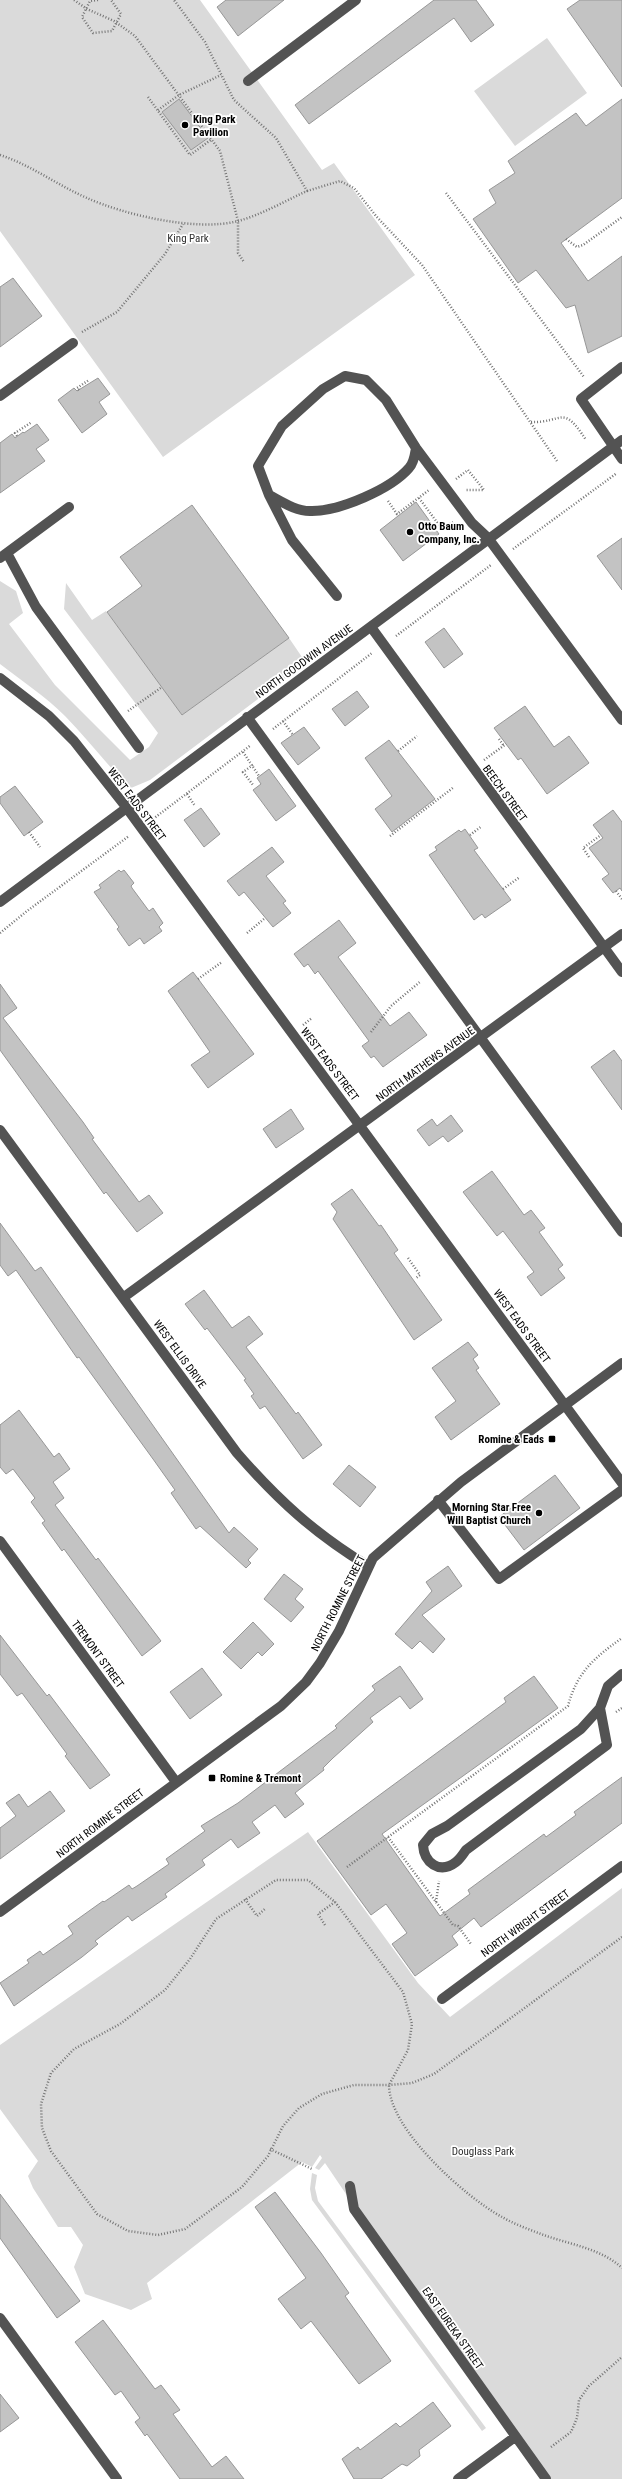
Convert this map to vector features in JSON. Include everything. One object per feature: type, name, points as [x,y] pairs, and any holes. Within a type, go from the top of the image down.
[{"type":"street","points":[[248,81],[356,0]]},
{"type":"street","points":[[0,396],[75,338]]},
{"type":"street","points":[[622,367],[581,399],[622,459]]},
{"type":"street","points":[[337,596],[292,540],[269,495],[258,466],[282,426],[323,389],[345,376],[366,380],[386,400],[416,448],[444,486],[464,513],[488,538],[622,720]]},
{"type":"street","name":"NORTH GOODWIN AVENUE","points":[[0,902],[247,717],[371,627],[488,538],[622,440]]},
{"type":"street","points":[[269,495],[292,508],[311,512],[332,508],[380,490],[395,482],[411,467],[416,448]]},
{"type":"street","points":[[69,507],[4,555],[36,607],[140,748]]},
{"type":"street","name":"BEECH STREET","points":[[371,627],[472,768],[622,972]]},
{"type":"street","name":"WEST EADS STREET","points":[[0,678],[49,716],[74,741],[126,807],[622,1483]]},
{"type":"street","points":[[247,717],[622,1232]]},
{"type":"street","name":"NORTH MATHEWS AVENUE","points":[[124,1297],[361,1126],[622,934]]},
{"type":"street","name":"WEST ELLIS DRIVE","points":[[0,1130],[237,1453],[267,1487],[300,1518],[334,1544],[368,1566]]},
{"type":"street","name":"NORTH ROMINE STREET","points":[[0,1912],[281,1706],[306,1682],[320,1664],[339,1631],[368,1566],[392,1540],[438,1500],[622,1363]]},
{"type":"street","points":[[438,1500],[499,1580],[622,1490]]},
{"type":"street","name":"TREMONT STREET","points":[[0,1541],[176,1782]]},
{"type":"street","points":[[600,1708],[607,1745],[466,1850],[456,1862],[441,1867],[434,1866],[424,1853],[423,1845],[427,1838],[582,1729],[600,1708],[608,1686],[622,1674]]},
{"type":"street","name":"NORTH WRIGHT STREET","points":[[442,2000],[622,1866]]},
{"type":"street","name":"EAST EUREKA STREET","points":[[350,2186],[354,2209],[546,2479]]},
{"type":"street","points":[[0,2318],[117,2479]]},
{"type":"street","points":[[458,2479],[515,2437]]},
{"type":"path","points":[[74,0],[86,8],[116,23],[135,36],[220,151],[238,221],[238,253],[244,262]]},
{"type":"path","points":[[98,0],[90,1],[82,17],[93,33],[112,31],[121,14],[111,0]]},
{"type":"path","points":[[174,0],[205,42],[234,100],[276,138],[307,191]]},
{"type":"path","points":[[158,110],[179,95],[221,75]]},
{"type":"path","points":[[148,97],[190,155],[212,139]]},
{"type":"path","points":[[0,155],[32,167],[86,197],[102,204],[183,224],[198,225],[238,221],[307,191],[340,181],[354,188],[376,216],[422,265],[558,461]]},
{"type":"path","points":[[446,193],[584,377]]},
{"type":"path","points":[[566,239],[577,247],[583,245],[622,217]]},
{"type":"path","points":[[75,338],[117,312],[165,254],[183,224]]},
{"type":"path","points":[[79,390],[78,388],[89,380]]},
{"type":"path","points":[[531,422],[562,417],[573,421],[586,440]]},
{"type":"path","points":[[17,436],[15,433],[32,422]]},
{"type":"path","points":[[380,490],[397,514],[419,498],[444,486],[468,470],[484,490],[444,486]]},
{"type":"path","points":[[419,498],[442,530],[464,513]]},
{"type":"path","points":[[272,729],[369,656]]},
{"type":"path","points":[[118,718],[162,688]]},
{"type":"path","points":[[284,720],[293,734]]},
{"type":"path","points":[[398,751],[417,736]]},
{"type":"path","points":[[472,768],[505,745],[499,739]]},
{"type":"path","points":[[151,820],[252,744]]},
{"type":"path","points":[[243,752],[259,776]]},
{"type":"path","points":[[253,765],[243,772],[253,785]]},
{"type":"path","points":[[390,836],[454,787]]},
{"type":"path","points":[[187,794],[195,806]]},
{"type":"path","points":[[470,835],[482,826]]},
{"type":"path","points":[[29,832],[40,847]]},
{"type":"path","points":[[589,857],[583,848],[601,835]]},
{"type":"path","points":[[0,933],[27,911],[129,836]]},
{"type":"path","points":[[503,889],[520,877]]},
{"type":"path","points":[[616,891],[622,899]]},
{"type":"path","points":[[247,933],[264,919]]},
{"type":"path","points":[[198,979],[233,954]]},
{"type":"path","points":[[371,1032],[391,1006],[432,971]]},
{"type":"path","points":[[408,1258],[420,1275],[416,1278]]},
{"type":"path","points":[[347,1867],[568,1706],[573,1686],[585,1670],[598,1656],[622,1638]]},
{"type":"path","points":[[388,1837],[452,1925],[458,1926],[471,1944]]},
{"type":"path","points":[[436,1902],[441,1867]]},
{"type":"path","points":[[622,1937],[434,2074],[412,2083],[389,2085],[354,2085],[322,2094],[299,2108],[282,2126],[268,2156],[242,2187],[186,2229],[158,2235],[128,2231],[98,2214],[51,2151],[42,2128],[41,2104],[51,2073],[74,2049],[120,2024],[165,1990],[190,1959],[216,1920],[245,1899],[276,1880],[308,1880],[335,1902],[403,1992],[412,2024],[408,2050],[389,2085],[392,2106],[411,2135],[437,2166],[467,2194],[502,2217],[541,2234],[581,2246],[622,2268]]},
{"type":"path","points":[[245,1899],[257,1916],[266,1908]]},
{"type":"path","points":[[325,1925],[318,1914],[335,1902]]},
{"type":"path","points":[[270,2149],[312,2169]]},
{"type":"path","points":[[551,2447],[572,2432],[579,2400],[589,2386],[622,2357]]},
{"type":"green space","name":"King Park","points":[[0,0],[200,0],[322,170],[334,163],[415,275],[163,457],[0,231]]},
{"type":"green space","points":[[547,38],[587,93],[515,146],[474,91]]},
{"type":"green space","points":[[0,581],[16,591],[23,613],[9,624],[55,685],[130,760],[149,747],[158,733],[64,609],[66,583],[92,620],[106,611],[182,715],[289,638],[306,663],[150,780],[131,788],[57,709],[0,664]]},
{"type":"green space","name":"Douglass Park","points":[[308,1832],[418,1983],[450,2017],[622,1888],[622,2479],[550,2479],[373,2234],[325,2163],[319,2170],[315,2168],[322,2158],[320,2155],[312,2167],[302,2162],[147,2283],[152,2299],[131,2310],[85,2294],[74,2267],[83,2245],[71,2227],[58,2227],[33,2188],[28,2176],[38,2161],[0,2109],[0,2045]]},
{"type":"green space","points":[[312,2173],[317,2175],[315,2188],[318,2201],[486,2428],[482,2431],[312,2200],[310,2189]]},
{"type":"building","points":[[226,0],[284,0],[238,36],[217,7]]},
{"type":"building","points":[[434,0],[476,0],[494,25],[471,42],[454,18],[309,124],[295,105]]},
{"type":"building","points":[[580,0],[622,0],[622,87],[567,9]]},
{"type":"building","name":"King Park Pavilion","points":[[179,99],[208,138],[191,150],[162,112]]},
{"type":"building","points":[[622,99],[622,198],[561,243],[588,281],[622,256],[622,336],[588,353],[575,305],[566,308],[536,270],[518,283],[473,219],[496,203],[489,190],[515,173],[508,161],[576,113],[586,126]]},
{"type":"building","points":[[13,278],[42,316],[0,347],[0,287]]},
{"type":"building","points":[[98,378],[110,394],[99,402],[107,414],[82,433],[58,400],[74,388],[77,391]]},
{"type":"building","points":[[37,424],[49,440],[36,449],[45,461],[0,493],[0,443],[12,434],[15,438]]},
{"type":"building","name":"Otto Baum Company, Inc.","points":[[416,502],[439,534],[403,561],[380,530]]},
{"type":"building","points":[[192,505],[289,638],[182,715],[107,612],[142,586],[120,557]]},
{"type":"building","points":[[622,538],[622,590],[597,556]]},
{"type":"building","points":[[444,628],[463,654],[444,668],[425,642]]},
{"type":"building","points":[[357,691],[369,707],[345,726],[332,709]]},
{"type":"building","points":[[525,706],[554,747],[569,736],[589,763],[547,794],[521,758],[518,760],[494,728]]},
{"type":"building","points":[[304,727],[320,748],[298,765],[281,743]]},
{"type":"building","points":[[389,740],[435,799],[392,832],[375,809],[392,796],[365,758]]},
{"type":"building","points":[[269,769],[296,806],[276,821],[253,790],[261,784],[257,778]]},
{"type":"building","points":[[15,786],[43,822],[24,836],[0,803],[0,797]]},
{"type":"building","points":[[201,808],[220,834],[204,847],[184,820]]},
{"type":"building","points":[[613,810],[622,822],[622,891],[620,888],[613,893],[602,879],[609,874],[589,848],[603,838],[593,825]]},
{"type":"building","points":[[465,829],[478,848],[474,850],[511,900],[485,918],[482,914],[474,920],[429,855],[437,850],[435,847],[459,830],[461,832]]},
{"type":"building","points":[[272,847],[284,862],[266,876],[286,901],[283,903],[291,913],[273,927],[244,892],[239,896],[227,881]]},
{"type":"building","points":[[119,870],[121,872],[124,870],[134,883],[131,886],[132,888],[149,911],[153,908],[163,923],[159,927],[162,931],[144,944],[140,938],[129,946],[117,929],[119,927],[94,892],[101,888],[99,885]]},
{"type":"building","points":[[339,920],[356,943],[338,957],[390,1026],[409,1012],[427,1035],[383,1067],[374,1056],[371,1058],[362,1046],[369,1041],[318,971],[315,974],[308,964],[304,967],[294,954]]},
{"type":"building","points":[[193,972],[254,1054],[208,1088],[191,1065],[210,1052],[168,991]]},
{"type":"building","points":[[0,984],[17,1008],[3,1018],[83,1122],[94,1138],[92,1139],[139,1202],[149,1195],[163,1213],[137,1232],[106,1192],[104,1194],[0,1050]]},
{"type":"building","points":[[614,1050],[622,1061],[622,1110],[591,1067]]},
{"type":"building","points":[[291,1109],[304,1129],[276,1148],[263,1129]]},
{"type":"building","points":[[451,1115],[463,1131],[448,1142],[443,1136],[429,1146],[417,1130],[432,1119],[437,1126]]},
{"type":"building","points":[[492,1171],[524,1215],[531,1210],[545,1228],[539,1232],[563,1265],[558,1269],[565,1278],[541,1296],[527,1277],[534,1272],[503,1231],[497,1236],[463,1192]]},
{"type":"building","points":[[352,1189],[379,1226],[381,1225],[398,1250],[394,1253],[442,1320],[414,1340],[333,1219],[337,1212],[331,1204]]},
{"type":"building","points":[[0,1223],[35,1271],[41,1267],[229,1533],[234,1527],[258,1549],[248,1560],[251,1563],[246,1568],[200,1526],[196,1529],[171,1493],[175,1490],[79,1357],[77,1358],[16,1270],[8,1276],[0,1265]]},
{"type":"building","points":[[204,1290],[232,1328],[249,1316],[263,1334],[246,1347],[296,1414],[298,1412],[322,1445],[303,1459],[265,1406],[260,1409],[251,1396],[254,1394],[244,1380],[246,1379],[207,1328],[205,1330],[185,1304]]},
{"type":"building","points":[[468,1342],[478,1355],[473,1359],[479,1368],[476,1370],[500,1404],[451,1440],[435,1417],[456,1401],[432,1368]]},
{"type":"building","points":[[19,1410],[54,1457],[59,1453],[70,1469],[53,1482],[64,1498],[55,1505],[96,1560],[98,1558],[161,1641],[142,1656],[64,1549],[62,1551],[42,1523],[45,1521],[31,1502],[35,1498],[13,1469],[6,1474],[0,1467],[0,1425]]},
{"type":"building","points":[[349,1465],[376,1487],[360,1507],[333,1484]]},
{"type":"building","name":"Morning Star Free Will Baptist Church","points":[[555,1475],[580,1508],[524,1550],[499,1517]]},
{"type":"building","points":[[448,1566],[462,1586],[422,1615],[445,1639],[433,1653],[420,1641],[412,1649],[395,1634],[432,1591],[426,1582]]},
{"type":"building","points":[[284,1574],[303,1589],[295,1599],[304,1607],[291,1622],[264,1599]]},
{"type":"building","points":[[253,1622],[274,1644],[262,1656],[258,1652],[241,1669],[223,1652]]},
{"type":"building","points":[[0,1635],[47,1696],[49,1694],[110,1775],[90,1789],[65,1756],[67,1754],[22,1693],[17,1696],[0,1674]]},
{"type":"building","points":[[400,1666],[423,1699],[410,1709],[400,1696],[370,1718],[373,1722],[333,1758],[323,1768],[324,1770],[295,1793],[304,1804],[285,1818],[275,1805],[252,1822],[260,1833],[238,1848],[231,1839],[202,1860],[205,1865],[165,1894],[167,1897],[132,1921],[128,1916],[95,1941],[98,1944],[82,1957],[14,2006],[0,1983],[29,1963],[27,1960],[40,1951],[43,1955],[73,1934],[68,1926],[103,1901],[104,1902],[129,1885],[132,1889],[169,1864],[166,1859],[205,1831],[201,1826],[238,1803],[337,1728],[335,1726],[375,1690],[372,1686]]},
{"type":"building","points":[[202,1668],[222,1695],[190,1719],[170,1692]]},
{"type":"building","points":[[534,1676],[558,1708],[382,1834],[440,1916],[470,1894],[468,1890],[544,1834],[546,1837],[576,1815],[574,1812],[622,1777],[622,1823],[481,1927],[474,1918],[452,1936],[458,1945],[415,1976],[392,1944],[407,1933],[386,1904],[371,1915],[317,1841],[506,1702],[504,1698]]},
{"type":"building","points":[[50,1791],[65,1811],[0,1859],[0,1828],[16,1816],[6,1803],[19,1794],[28,1807]]},
{"type":"building","points":[[275,2192],[349,2293],[345,2296],[391,2361],[359,2384],[311,2321],[301,2329],[278,2299],[306,2278],[255,2207]]},
{"type":"building","points":[[0,2194],[80,2301],[57,2318],[0,2238]]},
{"type":"building","points":[[103,2320],[155,2389],[161,2385],[180,2410],[173,2414],[212,2467],[226,2456],[244,2479],[180,2479],[147,2434],[145,2436],[135,2422],[140,2418],[121,2391],[115,2395],[75,2342]]},
{"type":"building","points":[[0,2394],[19,2418],[0,2432]]},
{"type":"building","points":[[433,2402],[451,2426],[419,2450],[420,2456],[407,2466],[402,2464],[381,2479],[354,2479],[342,2459],[358,2447],[360,2450],[396,2423],[400,2427]]},
{"type":"place","name":"King Park Pavilion","points":[[185,125]]},
{"type":"place","name":"Otto Baum Company, Inc.","points":[[410,532]]},
{"type":"place","name":"Romine & Eads","points":[[552,1439]]},
{"type":"place","name":"Morning Star Free Will Baptist Church","points":[[539,1513]]},
{"type":"place","name":"Romine & Tremont","points":[[212,1778]]}]
